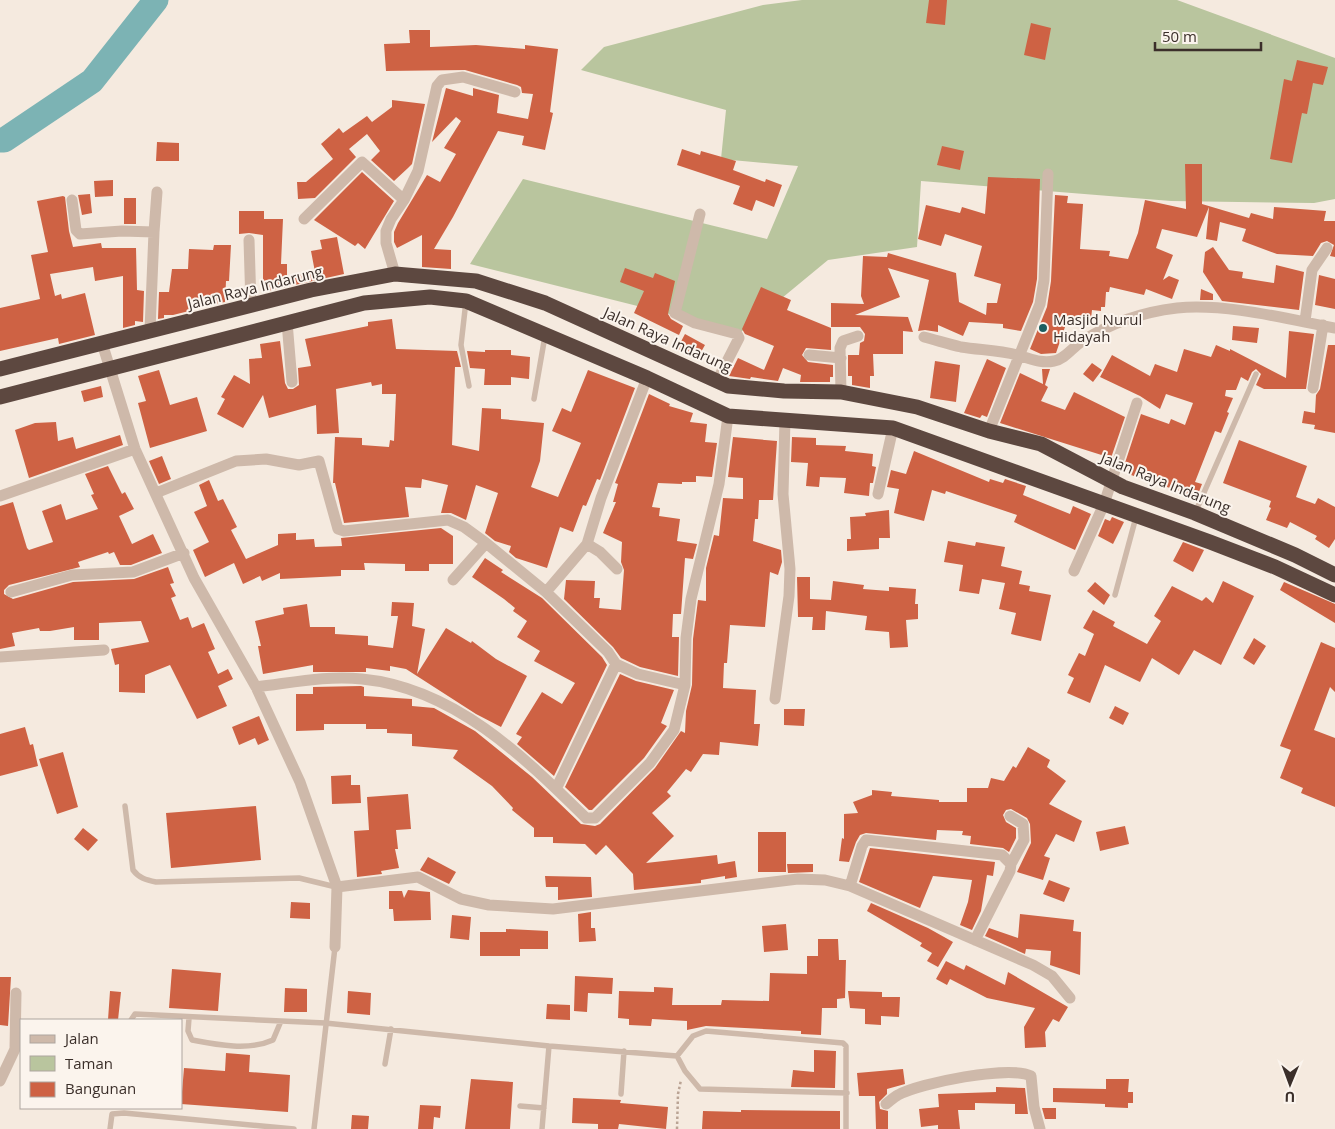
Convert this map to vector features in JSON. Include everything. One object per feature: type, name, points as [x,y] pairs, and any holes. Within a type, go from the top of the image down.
[{"type":"highway","name":"Jalan Raya Indarung","points":[[0,369],[311,290],[396,274],[476,281],[545,303],[728,386],[784,391],[841,392],[917,407],[989,431],[1041,444],[1110,481],[1195,513],[1295,555],[1335,575]]},
{"type":"highway","points":[[0,397],[364,303],[430,297],[466,301],[647,378],[728,416],[893,428],[1137,515],[1275,567],[1335,595]]},
{"type":"street","points":[[396,274],[386,243],[386,231],[418,171],[430,109],[437,86],[442,80],[463,77],[515,92]]},
{"type":"street","points":[[304,219],[362,162],[404,200]]},
{"type":"street","points":[[989,431],[1040,304],[1044,280],[1048,174]]},
{"type":"street","points":[[150,330],[157,192]]},
{"type":"street","points":[[72,200],[76,230],[80,234],[122,231],[154,232]]},
{"type":"street","points":[[700,214],[675,313],[695,323],[737,334],[739,338],[718,381]]},
{"type":"street","points":[[249,240],[251,305]]},
{"type":"street","points":[[1305,321],[1312,270],[1327,248]]},
{"type":"street","points":[[924,337],[961,347],[1019,355],[1043,362],[1055,361],[1065,356],[1080,343],[1106,328],[1131,317],[1179,308],[1232,310],[1305,321],[1335,328]]},
{"type":"street","points":[[287,322],[292,382]]},
{"type":"street","points":[[1313,388],[1323,325]]},
{"type":"street","points":[[841,392],[840,348],[843,341],[858,336]]},
{"type":"street","points":[[102,343],[135,449],[194,578],[256,687],[300,782],[337,887],[335,947]]},
{"type":"street","points":[[809,355],[841,358]]},
{"type":"street","points":[[546,592],[587,544],[601,498],[647,378]]},
{"type":"street","points":[[1074,572],[1104,504],[1137,403]]},
{"type":"street","points":[[256,687],[323,679],[361,678],[398,685],[424,694],[481,724],[504,742],[586,818],[595,818],[650,763],[674,730],[685,686],[686,638],[692,599],[720,484],[728,416]]},
{"type":"street","points":[[775,699],[789,596],[790,569],[782,494],[785,420]]},
{"type":"street","points":[[878,494],[893,428]]},
{"type":"street","points":[[0,496],[135,449]]},
{"type":"street","points":[[156,493],[236,461],[266,459],[299,465],[319,462],[338,529],[344,531],[448,520],[464,527],[546,592],[608,652],[616,664],[638,674],[685,686]]},
{"type":"street","points":[[453,580],[486,543]]},
{"type":"street","points":[[587,544],[600,552],[617,569]]},
{"type":"street","points":[[11,592],[72,575],[118,575],[133,572],[184,553]]},
{"type":"street","points":[[0,657],[104,650]]},
{"type":"street","points":[[556,789],[616,664]]},
{"type":"street","points":[[975,940],[1006,881],[1011,864],[1025,834],[1023,824],[1010,816]]},
{"type":"street","points":[[850,886],[862,846],[866,840],[1002,855],[1011,864]]},
{"type":"street","points":[[337,887],[418,877],[461,899],[488,906],[553,909],[798,879],[825,880],[850,886],[975,940],[1052,976],[1070,998]]},
{"type":"street","points":[[0,1081],[15,1049],[16,993]]},
{"type":"street","points":[[886,1104],[899,1094],[976,1074],[1023,1072],[1031,1076],[1034,1107],[1040,1129]]},
{"type":"lane","points":[[466,301],[461,345],[469,386]]},
{"type":"lane","points":[[534,399],[546,334]]},
{"type":"lane","points":[[1195,513],[1256,374]]},
{"type":"lane","points":[[1115,595],[1137,515]]},
{"type":"lane","points":[[125,806],[133,870],[145,880],[156,882],[300,878],[337,887]]},
{"type":"lane","points":[[314,1129],[335,947]]},
{"type":"lane","points":[[131,1019],[135,1014],[325,1023],[549,1046],[677,1056]]},
{"type":"lane","points":[[189,1018],[188,1031],[192,1040],[215,1044],[260,1046],[273,1040],[281,1022]]},
{"type":"lane","points":[[385,1064],[391,1029]]},
{"type":"lane","points":[[677,1056],[693,1036],[706,1030],[843,1043],[846,1046],[846,1129]]},
{"type":"lane","points":[[542,1129],[549,1046]]},
{"type":"lane","points":[[621,1094],[624,1051]]},
{"type":"lane","points":[[677,1056],[685,1071],[700,1089],[847,1094]]},
{"type":"lane","points":[[520,1106],[544,1108]]},
{"type":"lane","points":[[110,1129],[112,1114],[125,1111],[294,1129]]},
{"type":"path","points":[[677,1129],[678,1094],[685,1071]]},
{"type":"green space","points":[[802,0],[1177,0],[1335,58],[1335,199],[1314,203],[1171,201],[921,181],[917,247],[828,260],[741,332],[470,264],[523,179],[767,239],[798,166],[721,159],[726,110],[581,70],[604,47],[763,5]]},
{"type":"building","points":[[929,0],[947,0],[945,25],[926,23]]},
{"type":"building","points":[[1031,23],[1051,28],[1045,60],[1024,55]]},
{"type":"building","points":[[409,30],[430,30],[430,47],[476,45],[525,49],[525,45],[558,49],[550,112],[553,113],[545,150],[522,145],[524,136],[498,131],[434,249],[451,250],[451,269],[422,267],[422,235],[397,248],[394,242],[394,232],[398,223],[427,175],[440,182],[456,154],[444,148],[461,121],[456,117],[432,142],[446,88],[473,96],[473,88],[499,95],[497,113],[528,119],[533,94],[522,93],[521,87],[517,85],[465,70],[386,71],[384,44],[410,43]]},
{"type":"building","points":[[1297,60],[1328,67],[1323,85],[1313,83],[1307,114],[1302,113],[1292,163],[1270,159],[1284,79],[1292,81]]},
{"type":"building","points":[[392,100],[425,104],[412,164],[394,181],[371,160],[380,151],[367,134],[349,149],[356,157],[315,198],[298,199],[297,182],[306,182],[333,159],[321,144],[339,128],[343,133],[367,116],[372,122],[392,107]]},
{"type":"building","points":[[157,142],[179,143],[179,161],[156,161]]},
{"type":"building","points":[[942,146],[964,151],[960,170],[937,165]]},
{"type":"building","points":[[682,149],[700,155],[701,151],[736,161],[733,170],[765,182],[766,179],[782,185],[774,207],[756,200],[752,211],[733,204],[740,186],[677,165]]},
{"type":"building","points":[[1185,164],[1202,164],[1202,204],[1249,218],[1251,213],[1273,219],[1274,207],[1326,211],[1324,221],[1335,221],[1335,257],[1330,256],[1334,245],[1327,241],[1321,243],[1313,256],[1277,254],[1242,241],[1246,229],[1220,222],[1217,241],[1206,239],[1209,207],[1197,237],[1162,229],[1156,248],[1173,255],[1163,280],[1169,276],[1179,280],[1172,299],[1146,289],[1144,295],[1110,287],[1109,292],[1106,292],[1105,307],[1101,307],[1101,311],[1092,310],[1091,319],[1078,319],[1077,325],[1066,324],[1056,353],[1041,354],[1030,349],[1047,307],[1051,281],[1055,195],[1068,196],[1067,203],[1083,204],[1080,249],[1110,251],[1109,256],[1128,259],[1138,233],[1145,200],[1186,209]]},
{"type":"building","points":[[362,172],[394,201],[365,249],[358,243],[355,246],[314,220]]},
{"type":"building","points":[[988,177],[1040,179],[1037,279],[1033,302],[1021,331],[1003,328],[1003,324],[969,322],[963,336],[938,325],[938,332],[918,331],[929,280],[888,268],[900,297],[855,315],[908,317],[913,332],[903,331],[903,354],[873,354],[874,376],[870,376],[870,388],[852,385],[852,376],[848,376],[848,355],[859,355],[860,343],[864,341],[865,334],[860,327],[831,327],[831,303],[864,304],[861,296],[863,256],[887,257],[888,253],[956,273],[959,302],[986,315],[987,303],[997,303],[1001,284],[974,276],[982,246],[945,234],[941,246],[918,239],[926,205],[960,213],[962,207],[985,214]]},
{"type":"building","points":[[113,180],[113,196],[95,197],[94,181]]},
{"type":"building","points":[[90,194],[92,213],[82,215],[78,195]]},
{"type":"building","points":[[65,197],[73,247],[101,243],[102,248],[136,248],[137,290],[144,291],[143,322],[135,321],[135,325],[123,328],[123,276],[95,281],[93,267],[50,274],[55,296],[61,294],[62,299],[85,293],[95,335],[59,344],[58,338],[0,351],[0,308],[40,299],[31,255],[48,252],[37,201]]},
{"type":"building","points":[[124,198],[136,198],[136,224],[124,224]]},
{"type":"building","points":[[239,211],[264,211],[264,219],[283,219],[281,264],[287,264],[287,277],[315,272],[311,251],[322,249],[320,240],[337,237],[344,274],[263,292],[263,235],[239,234]]},
{"type":"building","points":[[214,245],[231,245],[229,281],[226,281],[225,302],[193,308],[193,310],[173,315],[164,315],[164,318],[158,319],[159,292],[169,292],[172,269],[188,269],[189,249],[213,250]]},
{"type":"building","points":[[1213,247],[1229,270],[1243,272],[1242,278],[1274,283],[1276,265],[1304,272],[1299,310],[1222,301],[1203,272],[1205,252]]},
{"type":"building","points":[[625,268],[653,278],[655,273],[675,281],[668,314],[671,319],[683,326],[679,335],[634,313],[644,291],[620,282]]},
{"type":"building","points":[[1319,275],[1335,279],[1335,309],[1315,305]]},
{"type":"building","points":[[761,287],[791,300],[787,310],[831,328],[831,350],[806,348],[802,355],[808,362],[833,365],[833,377],[830,377],[830,382],[800,382],[801,375],[783,368],[778,381],[729,376],[738,358],[764,370],[774,346],[745,334],[742,329]]},
{"type":"building","points":[[1201,289],[1213,294],[1213,300],[1200,300]]},
{"type":"building","points":[[392,319],[396,349],[457,351],[461,367],[455,367],[452,445],[479,451],[482,408],[501,409],[501,419],[544,423],[540,461],[531,487],[558,497],[581,443],[552,431],[562,408],[571,412],[588,370],[635,388],[600,480],[597,479],[586,506],[583,505],[573,532],[560,527],[547,568],[516,558],[509,552],[511,546],[495,541],[485,533],[498,493],[476,485],[466,520],[451,513],[441,513],[448,485],[422,479],[421,488],[405,487],[409,517],[344,523],[335,483],[333,483],[335,437],[362,438],[362,445],[389,447],[390,440],[394,441],[396,394],[382,394],[382,384],[372,386],[371,382],[336,389],[339,433],[317,434],[316,405],[269,418],[263,395],[243,428],[217,414],[225,399],[221,397],[234,375],[250,384],[249,359],[262,358],[260,344],[280,341],[285,383],[288,389],[293,389],[299,385],[298,368],[311,366],[305,339],[368,326],[368,322]]},
{"type":"building","points":[[1233,326],[1259,328],[1257,343],[1232,340]]},
{"type":"building","points":[[1289,331],[1314,334],[1306,389],[1264,389],[1256,385],[1261,374],[1256,369],[1252,372],[1248,381],[1241,377],[1236,390],[1226,390],[1225,396],[1233,398],[1227,412],[1229,413],[1221,433],[1215,431],[1195,482],[1202,484],[1197,497],[1128,474],[1129,470],[1123,469],[1141,414],[1169,424],[1171,419],[1185,425],[1193,403],[1166,394],[1160,409],[1140,396],[1100,377],[1112,355],[1150,376],[1155,364],[1177,372],[1184,349],[1211,357],[1216,345],[1230,351],[1230,349],[1286,378]]},
{"type":"building","points":[[685,334],[705,345],[697,359],[677,349]]},
{"type":"building","points":[[1328,345],[1335,345],[1335,433],[1314,429],[1315,425],[1302,423],[1304,411],[1315,413],[1316,395],[1320,389]]},
{"type":"building","points":[[485,350],[511,350],[511,355],[530,357],[529,379],[511,377],[511,385],[484,385],[485,369],[470,368],[467,351],[485,352]]},
{"type":"building","points":[[987,359],[1006,368],[987,417],[982,415],[980,418],[964,413]]},
{"type":"building","points":[[935,361],[960,365],[956,402],[930,398]]},
{"type":"building","points":[[1092,363],[1102,370],[1093,382],[1083,374]]},
{"type":"building","points":[[1042,369],[1050,369],[1045,385],[1048,387],[1041,401],[1065,410],[1074,392],[1125,417],[1111,458],[1000,423],[1020,373],[1043,384]]},
{"type":"building","points":[[159,370],[170,405],[197,397],[207,431],[150,448],[138,403],[146,401],[138,376]]},
{"type":"building","points":[[101,386],[103,397],[84,402],[81,391]]},
{"type":"building","points":[[649,394],[670,404],[669,406],[693,413],[690,422],[707,424],[705,442],[717,443],[712,477],[696,476],[696,482],[682,482],[682,484],[658,483],[652,507],[660,508],[659,516],[680,519],[677,541],[697,544],[693,559],[685,558],[681,614],[673,614],[672,637],[679,637],[678,676],[640,667],[621,658],[613,647],[564,599],[566,580],[595,581],[594,598],[600,598],[599,608],[621,610],[624,570],[621,562],[622,542],[603,533],[616,502],[613,502],[618,484],[615,483]]},
{"type":"building","points":[[56,422],[58,441],[73,437],[76,449],[120,435],[123,445],[29,478],[15,430],[35,423]]},
{"type":"building","points":[[733,437],[777,441],[773,500],[759,500],[758,519],[755,519],[753,541],[781,550],[782,562],[778,575],[770,572],[765,627],[730,625],[727,663],[724,663],[723,688],[756,690],[754,724],[760,724],[758,746],[720,742],[719,755],[703,754],[691,772],[686,769],[667,792],[671,796],[652,813],[674,836],[646,863],[717,855],[718,864],[735,861],[737,877],[725,879],[725,876],[701,880],[701,883],[634,890],[633,874],[606,845],[596,855],[585,844],[553,843],[553,837],[534,837],[534,828],[512,810],[513,808],[492,786],[453,758],[458,750],[412,746],[412,734],[387,733],[387,729],[366,729],[366,724],[324,724],[324,730],[296,731],[296,694],[313,694],[313,687],[361,686],[364,687],[364,696],[412,699],[412,706],[434,708],[475,731],[532,777],[581,824],[595,826],[600,824],[655,768],[681,731],[685,733],[686,711],[692,685],[693,639],[698,600],[706,601],[706,568],[714,535],[719,536],[723,498],[743,499],[743,478],[728,477]]},
{"type":"building","points":[[792,437],[816,438],[816,445],[846,446],[845,451],[873,454],[872,466],[876,467],[873,483],[870,483],[869,496],[844,493],[846,478],[820,477],[819,487],[806,486],[808,463],[791,462]]},
{"type":"building","points":[[1239,440],[1307,466],[1296,497],[1315,504],[1318,498],[1335,507],[1335,539],[1329,548],[1315,539],[1317,536],[1290,522],[1287,528],[1266,520],[1271,508],[1269,507],[1271,501],[1223,483]]},
{"type":"building","points":[[914,451],[989,482],[990,479],[1003,483],[1005,479],[1026,486],[1023,495],[1070,514],[1073,506],[1091,514],[1075,550],[1014,522],[1017,515],[946,491],[945,494],[932,490],[924,521],[894,513],[899,489],[887,487],[891,470],[906,474]]},
{"type":"building","points":[[162,456],[171,479],[159,484],[149,461]]},
{"type":"building","points":[[108,466],[122,494],[125,492],[134,509],[119,516],[132,544],[153,534],[162,553],[131,565],[120,565],[114,552],[109,554],[108,552],[78,562],[80,567],[9,585],[4,590],[4,594],[13,599],[73,582],[134,579],[168,567],[174,583],[170,584],[176,596],[171,598],[180,620],[188,617],[192,628],[204,623],[215,649],[208,652],[218,674],[228,669],[233,679],[218,686],[227,706],[197,719],[170,665],[145,675],[145,693],[119,692],[119,664],[115,665],[111,649],[149,642],[141,621],[99,623],[99,640],[74,640],[74,627],[50,631],[40,631],[39,628],[12,633],[15,646],[0,649],[0,506],[13,502],[29,550],[53,542],[42,511],[61,504],[66,520],[98,509],[91,495],[94,494],[85,474]]},
{"type":"building","points":[[209,480],[218,501],[223,499],[237,527],[231,530],[246,559],[278,545],[278,534],[296,533],[296,540],[314,539],[315,547],[342,546],[341,538],[441,528],[453,536],[453,564],[429,564],[429,571],[405,571],[405,564],[364,563],[365,570],[341,570],[341,576],[280,579],[280,573],[262,581],[260,576],[243,584],[234,563],[205,577],[193,550],[209,542],[194,512],[207,506],[199,485]]},
{"type":"building","points":[[889,510],[890,538],[879,538],[879,549],[847,551],[847,539],[851,539],[850,517],[866,516],[865,513]]},
{"type":"building","points":[[1112,517],[1124,522],[1113,544],[1098,536],[1105,519],[1110,521]]},
{"type":"building","points":[[948,541],[975,546],[976,542],[1005,547],[1001,566],[1022,571],[1019,584],[1030,586],[1029,591],[1051,595],[1041,641],[1011,634],[1016,613],[999,609],[1005,583],[982,579],[979,594],[959,591],[963,565],[944,562]]},
{"type":"building","points":[[1183,542],[1204,550],[1193,572],[1173,561]]},
{"type":"building","points":[[485,558],[503,570],[501,572],[542,598],[602,657],[607,665],[554,776],[517,744],[522,737],[516,734],[542,692],[562,704],[575,683],[534,661],[540,651],[517,637],[527,621],[513,611],[515,608],[504,599],[472,577]]},
{"type":"building","points":[[797,577],[810,577],[810,599],[831,600],[833,581],[864,585],[863,589],[889,591],[889,587],[916,589],[915,604],[918,604],[918,619],[906,620],[908,647],[890,648],[889,632],[865,630],[867,616],[826,611],[825,630],[812,630],[813,617],[798,617]]},
{"type":"building","points":[[1223,581],[1254,596],[1221,665],[1194,650],[1179,675],[1152,658],[1140,682],[1105,665],[1090,703],[1067,693],[1074,678],[1068,675],[1079,653],[1085,656],[1094,634],[1083,628],[1093,610],[1115,622],[1113,626],[1147,644],[1161,621],[1154,616],[1172,586],[1202,601],[1206,597],[1213,603]]},
{"type":"building","points":[[1095,582],[1110,595],[1104,605],[1087,591]]},
{"type":"building","points":[[1284,582],[1335,604],[1335,623],[1280,590]]},
{"type":"building","points":[[392,602],[414,603],[412,626],[425,629],[417,674],[446,628],[471,643],[472,641],[496,659],[527,676],[501,727],[476,714],[406,669],[390,666],[390,671],[366,668],[366,672],[313,672],[313,665],[263,674],[258,646],[261,646],[255,621],[284,614],[283,608],[307,604],[310,627],[335,627],[335,634],[368,636],[368,645],[393,648],[398,616],[391,616]]},
{"type":"building","points":[[1254,638],[1266,646],[1254,665],[1243,658]]},
{"type":"building","points":[[1321,642],[1335,648],[1335,692],[1330,687],[1314,730],[1335,738],[1335,807],[1301,793],[1303,788],[1280,778],[1291,750],[1280,746]]},
{"type":"building","points":[[620,674],[636,681],[674,690],[661,723],[667,726],[644,758],[592,810],[589,810],[565,787]]},
{"type":"building","points":[[1115,706],[1129,713],[1123,725],[1109,718]]},
{"type":"building","points":[[784,709],[805,709],[804,726],[784,725]]},
{"type":"building","points":[[259,716],[269,740],[258,745],[255,738],[239,745],[232,727]]},
{"type":"building","points":[[25,727],[30,745],[33,744],[38,766],[0,776],[0,734]]},
{"type":"building","points":[[1028,747],[1050,760],[1047,767],[1066,781],[1049,804],[1082,821],[1074,842],[1056,834],[1044,856],[1050,858],[1043,880],[1017,872],[1031,843],[1030,824],[1027,818],[1011,809],[1006,810],[1003,815],[1006,822],[1016,828],[1016,838],[1009,852],[1003,848],[970,844],[971,836],[962,835],[963,831],[937,830],[936,840],[866,833],[860,835],[849,862],[839,861],[842,838],[844,839],[844,814],[858,813],[853,802],[872,795],[872,790],[892,792],[891,796],[939,800],[939,802],[967,802],[967,788],[988,788],[991,778],[1004,781],[1013,766],[1016,768]]},
{"type":"building","points":[[63,752],[78,807],[57,814],[39,759]]},
{"type":"building","points":[[351,775],[351,785],[360,785],[361,803],[332,804],[331,776]]},
{"type":"building","points":[[408,794],[411,829],[396,830],[398,849],[395,849],[399,868],[381,871],[382,874],[357,877],[354,831],[369,830],[367,797]]},
{"type":"building","points":[[256,806],[261,860],[171,868],[166,813]]},
{"type":"building","points":[[1125,826],[1129,844],[1100,851],[1096,832]]},
{"type":"building","points":[[83,828],[98,840],[88,851],[74,839]]},
{"type":"building","points":[[758,832],[786,832],[786,872],[758,872]]},
{"type":"building","points":[[870,848],[995,862],[993,876],[987,875],[981,911],[972,930],[960,925],[968,902],[972,880],[933,876],[920,908],[859,882]]},
{"type":"building","points":[[428,857],[456,872],[449,884],[420,870]]},
{"type":"building","points":[[787,864],[813,864],[813,872],[788,873]]},
{"type":"building","points":[[545,876],[591,877],[592,897],[558,900],[558,887],[546,887]]},
{"type":"building","points":[[1049,880],[1070,888],[1064,902],[1043,894]]},
{"type":"building","points":[[408,890],[430,892],[431,920],[394,921],[393,909],[389,909],[389,891],[402,891],[404,898]]},
{"type":"building","points":[[291,902],[310,903],[310,919],[290,918]]},
{"type":"building","points":[[871,903],[928,928],[953,942],[938,967],[927,961],[932,953],[920,946],[922,943],[867,911]]},
{"type":"building","points":[[591,912],[591,928],[595,928],[596,941],[579,942],[578,914]]},
{"type":"building","points":[[1020,914],[1074,920],[1073,931],[1081,932],[1080,975],[1050,965],[1051,951],[1026,949],[1025,954],[985,936],[989,928],[1018,938]]},
{"type":"building","points":[[452,915],[471,917],[469,940],[450,938]]},
{"type":"building","points":[[786,924],[788,950],[764,952],[762,926]]},
{"type":"building","points":[[506,929],[548,931],[548,949],[520,949],[520,956],[480,956],[480,932],[506,932]]},
{"type":"building","points":[[818,939],[838,939],[839,960],[846,960],[845,998],[837,999],[837,1008],[822,1008],[821,1035],[801,1034],[801,1031],[706,1026],[687,1030],[687,1021],[652,1019],[651,1026],[629,1025],[629,1019],[618,1018],[619,991],[654,992],[654,987],[673,988],[672,1005],[721,1005],[722,1000],[769,1001],[770,973],[807,974],[807,956],[818,956]]},
{"type":"building","points":[[946,961],[964,970],[966,965],[1005,985],[1008,972],[1068,1007],[1059,1022],[1053,1019],[1045,1032],[1046,1047],[1025,1048],[1024,1027],[1035,1008],[987,998],[950,979],[947,985],[936,979]]},
{"type":"building","points":[[172,969],[221,973],[218,1011],[169,1008]]},
{"type":"building","points":[[575,976],[613,978],[612,994],[588,993],[587,1012],[574,1011]]},
{"type":"building","points":[[0,977],[11,977],[8,1026],[0,1025]]},
{"type":"building","points":[[285,988],[307,989],[307,1012],[284,1012]]},
{"type":"building","points":[[110,991],[121,992],[118,1019],[108,1019]]},
{"type":"building","points":[[348,991],[371,993],[370,1015],[347,1013]]},
{"type":"building","points":[[848,991],[882,992],[882,997],[900,997],[899,1017],[881,1016],[881,1025],[865,1024],[865,1009],[850,1008]]},
{"type":"building","points":[[547,1004],[570,1005],[570,1020],[546,1019]]},
{"type":"building","points":[[814,1050],[836,1051],[835,1088],[791,1087],[793,1070],[814,1072]]},
{"type":"building","points":[[226,1053],[250,1055],[249,1072],[290,1075],[288,1112],[182,1104],[184,1068],[225,1071]]},
{"type":"building","points":[[903,1069],[905,1084],[887,1089],[887,1094],[879,1102],[880,1109],[888,1111],[888,1129],[876,1129],[875,1096],[859,1096],[857,1073]]},
{"type":"building","points":[[471,1079],[513,1082],[510,1129],[465,1129]]},
{"type":"building","points":[[1106,1079],[1129,1079],[1128,1092],[1133,1092],[1133,1103],[1128,1103],[1128,1108],[1105,1107],[1105,1104],[1053,1102],[1053,1088],[1106,1089]]},
{"type":"building","points":[[996,1087],[1025,1088],[1028,1114],[1015,1114],[1015,1104],[975,1103],[975,1110],[958,1110],[960,1129],[938,1129],[938,1125],[921,1127],[919,1109],[939,1107],[938,1094],[996,1092]]},
{"type":"building","points":[[573,1098],[621,1100],[620,1103],[668,1107],[666,1129],[619,1124],[618,1129],[598,1129],[598,1124],[572,1123]]},
{"type":"building","points":[[420,1105],[441,1106],[440,1118],[434,1117],[433,1129],[418,1129]]},
{"type":"building","points":[[1042,1108],[1056,1108],[1056,1119],[1045,1119]]},
{"type":"building","points":[[741,1110],[840,1111],[840,1129],[702,1129],[703,1111],[741,1112]]},
{"type":"building","points":[[352,1115],[369,1116],[368,1129],[351,1129]]},
{"type":"waterway","points":[[0,140],[4,140],[92,81],[156,0]]},
{"type":"place","name":"Masjid Nurul Hidayah","points":[[1043,328]]}]
